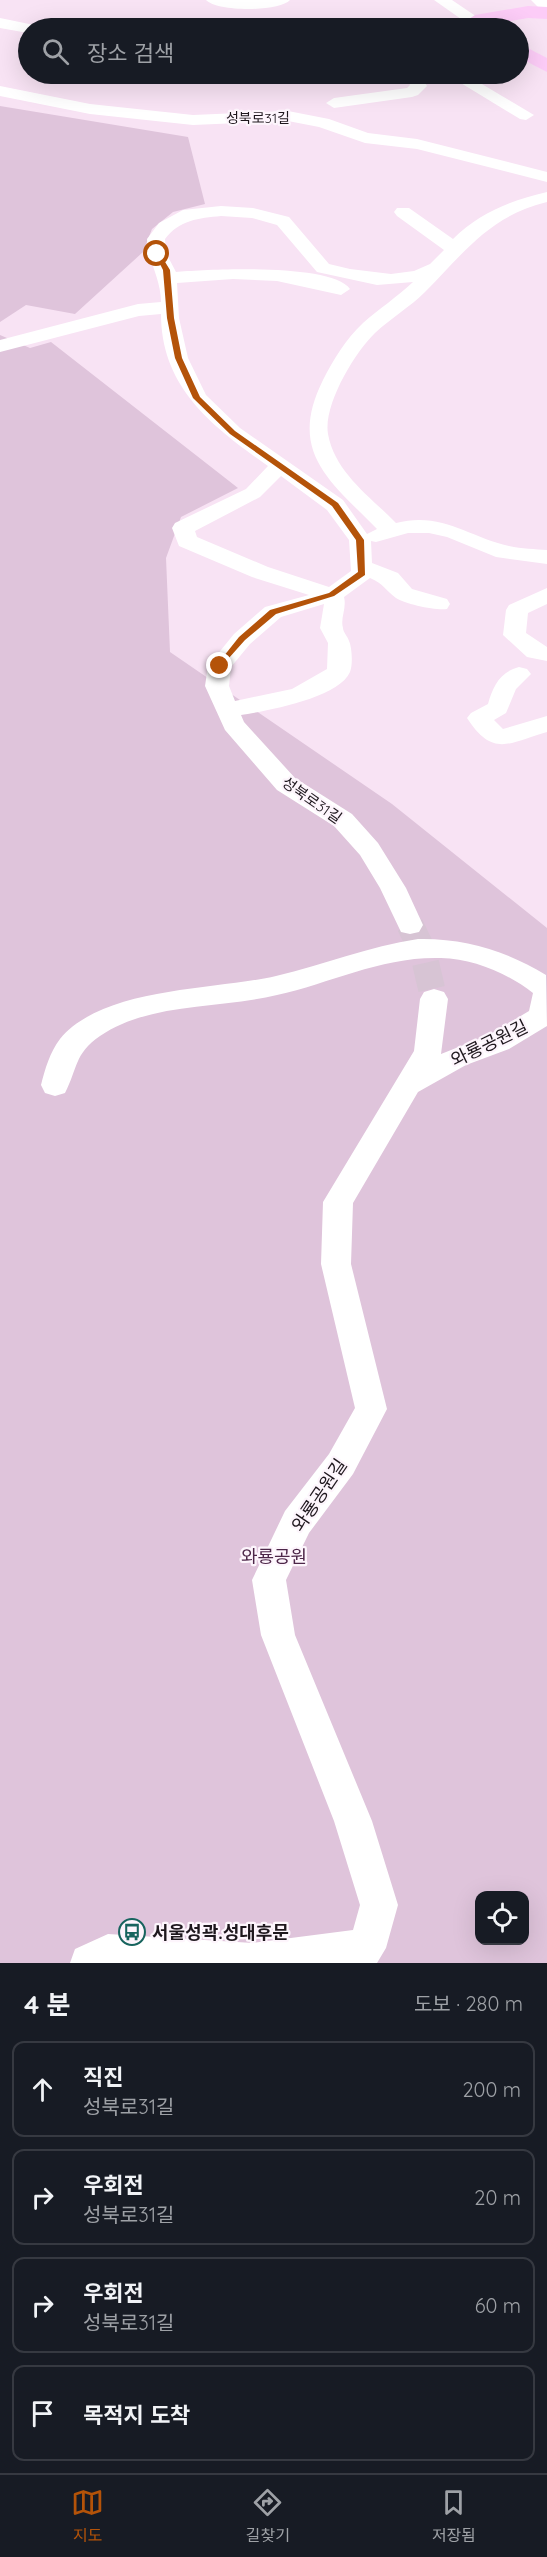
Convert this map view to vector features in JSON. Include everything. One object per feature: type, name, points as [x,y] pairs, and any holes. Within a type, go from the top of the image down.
[{"type":"main road","points":[[504,18],[520,13],[547,13]]},
{"type":"main road","points":[[529,55],[547,66]]},
{"type":"street","points":[[214,0],[255,2],[282,0]]},
{"type":"street","points":[[442,0],[470,18]]},
{"type":"street","points":[[539,0],[547,8]]},
{"type":"street","points":[[0,23],[18,26]]},
{"type":"street","points":[[334,103],[419,90],[418,84]]},
{"type":"street","points":[[472,84],[526,115]]},
{"type":"street","name":"성북로31길","points":[[0,91],[90,109],[193,120],[288,116],[323,123],[365,138],[417,144],[547,177]]},
{"type":"street","points":[[391,531],[336,474],[318,431],[325,399],[337,370],[351,348],[370,327],[424,284],[433,270],[454,249],[493,217],[528,201],[547,197]]},
{"type":"street","points":[[433,270],[395,279],[368,280],[323,268],[311,251],[283,221],[253,213],[221,211],[189,214],[165,227],[156,239],[157,254],[168,278],[178,358],[197,398],[232,432],[335,505],[360,540],[362,567],[390,578],[404,594],[440,604]]},
{"type":"street","points":[[403,212],[454,249]]},
{"type":"street","points":[[168,278],[243,273],[284,275],[314,279],[344,290],[409,294]]},
{"type":"street","points":[[0,346],[138,310],[170,307]]},
{"type":"street","points":[[226,710],[290,698],[324,685],[339,671],[339,644],[331,628],[335,605],[332,595],[260,572],[187,541],[183,528],[253,493],[279,467]]},
{"type":"street","points":[[360,540],[407,527],[440,529],[504,552],[547,557]]},
{"type":"street","name":"성북로31길","points":[[362,567],[362,573],[332,595],[273,612],[242,639],[220,666],[217,686],[233,725],[286,784],[343,820],[369,849],[393,888],[410,925]]},
{"type":"street","points":[[547,595],[517,610],[514,635],[535,652],[547,654]]},
{"type":"street","points":[[519,674],[505,686],[498,708],[479,718],[498,738],[547,724]]},
{"type":"street","name":"와룡공원길","points":[[55,1085],[63,1051],[93,1027],[126,1012],[277,985],[394,951],[440,948],[466,951],[530,975],[547,991],[542,1016],[499,1042],[456,1058],[407,1086],[338,1202],[336,1264],[371,1409],[341,1464],[297,1522],[269,1580],[278,1635],[353,1821],[379,1905],[367,1948],[253,1962],[108,1953],[89,1963]]},
{"type":"street","points":[[407,1086],[428,1052],[434,999]]},
{"type":"green space","points":[[0,106],[188,137],[205,204],[173,212],[152,229],[143,252],[75,314],[26,305],[0,322]]},
{"type":"green space","name":"와룡공원","points":[[0,335],[30,348],[51,342],[238,488],[181,517],[166,558],[170,652],[392,804],[547,928],[547,1963],[0,1963]]},
{"type":"tunnel","points":[[410,925],[423,952],[434,999]]},
{"type":"place","name":"서울성곽.성대후문","points":[[132,1932]]},
{"type":"route","points":[[157,254],[166,270],[170,293],[170,318],[178,358],[197,398],[232,432],[335,505],[360,540],[362,573],[332,595],[273,612],[242,639],[220,666]]}]
